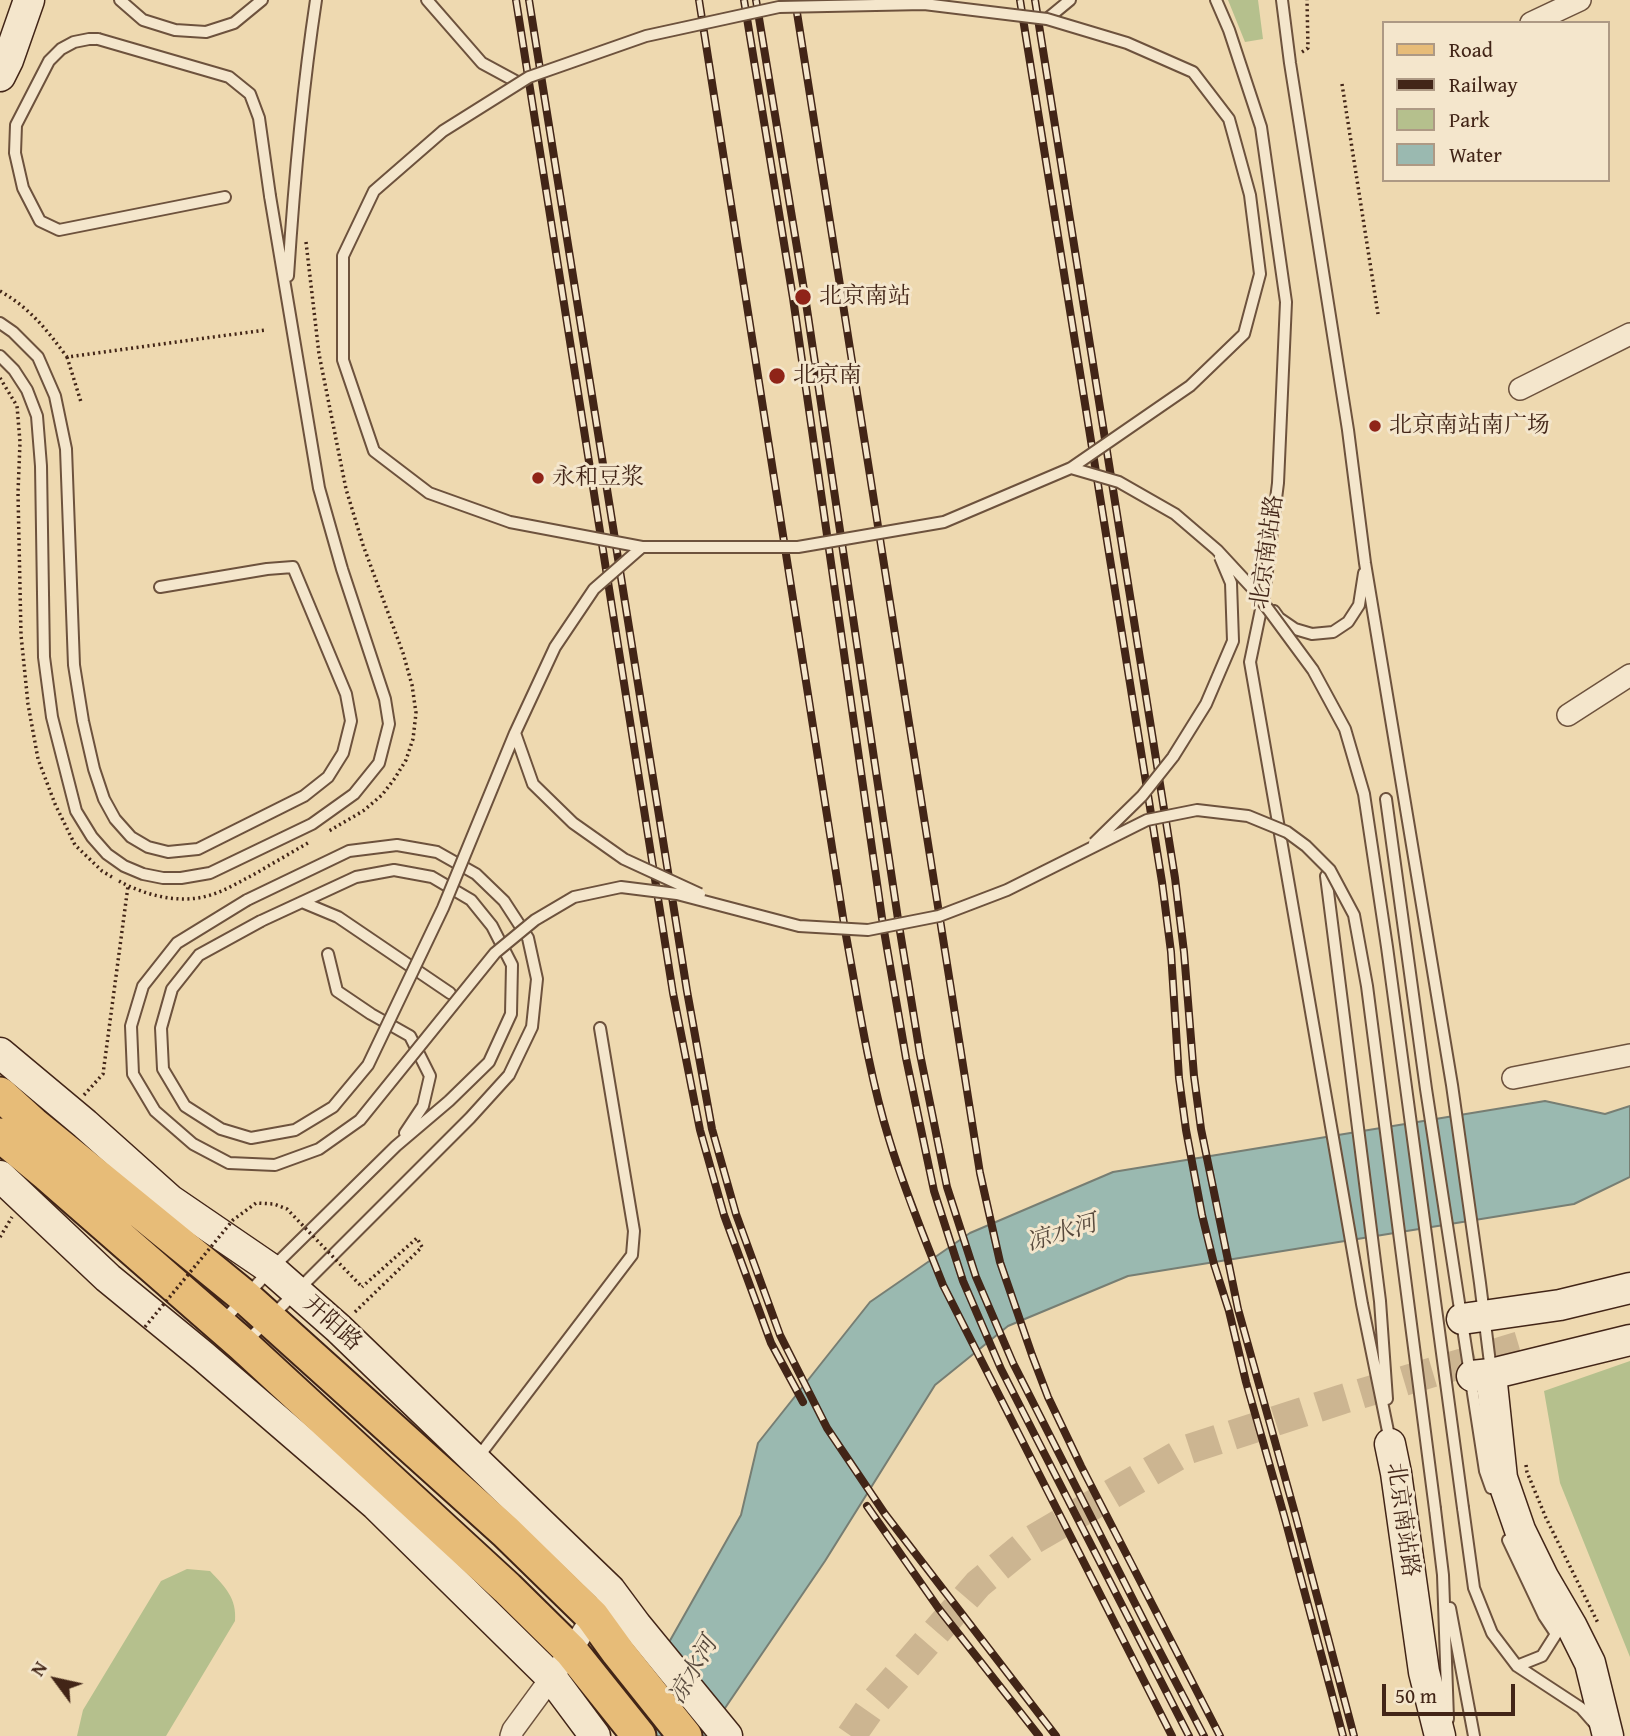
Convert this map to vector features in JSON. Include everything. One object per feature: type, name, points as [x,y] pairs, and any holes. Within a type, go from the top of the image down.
[{"type":"main road","name":"开阳路","points":[[0,1094],[9,1150],[231,1335],[498,1579],[571,1651],[639,1736]]},
{"type":"main road","name":"开阳路","points":[[9,1150],[257,1308],[463,1492],[601,1603],[627,1639],[685,1736]]},
{"type":"street","points":[[0,76],[29,0]]},
{"type":"street","points":[[1535,21],[1580,0]]},
{"type":"street","points":[[1520,388],[1630,334]]},
{"type":"street","points":[[1568,715],[1630,675]]},
{"type":"street","name":"开阳路","points":[[0,1053],[67,1102],[85,1125],[170,1200],[271,1269],[338,1328],[475,1461],[601,1603]]},
{"type":"street","points":[[1513,1078],[1630,1055]]},
{"type":"street","points":[[9,1150],[67,1102]]},
{"type":"street","name":"开阳路","points":[[9,1150],[108,1278],[376,1504],[551,1677],[595,1736]]},
{"type":"street","points":[[1473,1317],[1560,1305],[1630,1288]]},
{"type":"street","points":[[1524,1345],[1630,1319]]},
{"type":"street","points":[[1607,1736],[1590,1662],[1520,1530],[1502,1478],[1481,1375],[1630,1340]]},
{"type":"street","name":"北京南站路","points":[[1390,1444],[1424,1672],[1440,1736]]},
{"type":"street","points":[[511,1736],[601,1603]]},
{"type":"street","points":[[627,1639],[727,1736]]},
{"type":"lane","points":[[120,0],[143,20],[175,30],[206,32],[234,23],[262,0]]},
{"type":"lane","points":[[286,297],[304,80],[316,0]]},
{"type":"lane","points":[[427,0],[482,63],[519,83]]},
{"type":"lane","points":[[1047,19],[1070,0]]},
{"type":"lane","name":"北京南站路","points":[[1216,0],[1229,30],[1261,127],[1286,302],[1278,484],[1264,595],[1250,662],[1362,1304],[1390,1444]]},
{"type":"lane","points":[[1282,0],[1348,430],[1365,563],[1452,1086],[1480,1283],[1473,1317],[1481,1375]]},
{"type":"lane","points":[[924,4],[1047,19],[1127,43],[1193,72],[1229,119],[1250,195],[1260,274],[1244,334],[1190,386],[1071,468],[944,522],[798,547],[642,548],[510,522],[429,493],[374,451],[343,360],[343,256],[374,191],[443,131],[519,83],[529,77],[646,36],[779,8],[924,4]]},
{"type":"lane","points":[[0,356],[14,370],[27,390],[37,416],[41,466],[44,657],[52,717],[65,772],[76,811],[92,837],[107,854],[124,866],[163,878],[210,873],[312,824],[354,794],[379,763],[389,724],[385,699],[342,569],[319,488],[259,118],[250,94],[229,77],[97,39],[74,42],[61,49],[49,61],[16,125],[15,153],[23,188],[40,221],[59,230],[225,197]]},
{"type":"lane","points":[[0,323],[13,332],[38,358],[55,396],[66,449],[75,665],[83,721],[94,769],[104,799],[115,819],[131,837],[148,847],[169,852],[198,849],[304,796],[328,778],[343,752],[351,721],[346,694],[293,567],[160,587]]},
{"type":"lane","points":[[1071,468],[1119,481],[1175,514],[1217,550],[1254,590],[1313,670],[1345,729],[1364,794],[1474,1588],[1492,1633],[1517,1666],[1581,1708],[1607,1736]]},
{"type":"lane","points":[[231,1335],[257,1308],[271,1269],[396,1146],[449,1101],[489,1062],[511,1013],[512,965],[492,926],[471,900],[432,877],[394,870],[356,877],[261,921],[199,955],[172,989],[162,1028],[163,1069],[185,1106],[221,1129],[251,1138],[295,1130],[333,1107],[368,1065],[443,908],[515,733],[555,647],[594,589],[642,548]]},
{"type":"lane","points":[[1084,852],[1142,796],[1173,757],[1206,704],[1233,641],[1231,583],[1217,550]]},
{"type":"lane","points":[[1264,595],[1279,618],[1295,629],[1312,634],[1333,632],[1348,622],[1359,606],[1365,563]]},
{"type":"lane","points":[[515,733],[533,784],[573,823],[624,859],[728,907]]},
{"type":"lane","points":[[1386,799],[1426,1089],[1457,1286],[1473,1317],[1481,1375],[1485,1471],[1493,1493]]},
{"type":"lane","points":[[231,1335],[257,1308],[296,1291],[470,1118],[509,1075],[532,1027],[537,979],[528,938],[504,901],[475,874],[437,852],[397,845],[349,851],[247,900],[177,943],[143,986],[131,1026],[133,1074],[155,1111],[193,1144],[229,1163],[275,1165],[320,1149],[360,1120],[495,953],[536,919],[574,897],[621,887],[677,894],[799,926],[868,930],[939,916],[1007,890],[1147,820],[1197,810],[1248,816],[1286,832],[1306,846],[1330,870],[1354,915],[1367,986],[1443,1575],[1474,1736]]},
{"type":"lane","points":[[1326,876],[1380,1301],[1390,1444]]},
{"type":"lane","points":[[302,902],[338,917],[450,993]]},
{"type":"lane","points":[[328,954],[337,991],[410,1036],[430,1076],[423,1105],[396,1146]]},
{"type":"lane","points":[[475,1461],[632,1255],[634,1231],[600,1028]]},
{"type":"lane","points":[[1504,1527],[1556,1634],[1542,1656],[1517,1666]]},
{"type":"lane","points":[[1443,1575],[1448,1736]]},
{"type":"path","points":[[1290,63],[1308,48],[1307,0]]},
{"type":"path","points":[[1342,84],[1378,314]]},
{"type":"path","points":[[0,291],[37,318],[66,358],[81,402]]},
{"type":"path","points":[[66,358],[265,330]]},
{"type":"path","points":[[67,1102],[103,1074],[128,886]]},
{"type":"path","points":[[145,1327],[233,1220],[256,1202],[287,1209],[362,1287],[417,1238],[422,1247],[338,1328]]},
{"type":"path","points":[[1525,1460],[1527,1472],[1546,1518],[1602,1633]]},
{"type":"green space","points":[[1228,0],[1258,0],[1263,39],[1245,42]]},
{"type":"green space","points":[[1630,1361],[1630,1657],[1560,1483],[1544,1391]]},
{"type":"green space","points":[[187,1569],[210,1571],[232,1599],[235,1621],[166,1736],[77,1736],[83,1710],[161,1581]]},
{"type":"water","name":"凉水河","points":[[1545,1101],[1605,1114],[1630,1106],[1630,1177],[1574,1204],[1128,1276],[1008,1326],[935,1385],[825,1561],[706,1736],[616,1736],[741,1515],[758,1443],[870,1302],[970,1233],[1113,1172]]},
{"type":"tunnel","points":[[851,1736],[874,1703],[978,1584],[1029,1542],[1189,1449],[1524,1345]]},
{"type":"railway","points":[[516,0],[673,993],[700,1130],[724,1215],[771,1343],[803,1402]]},
{"type":"railway","points":[[529,0],[687,991],[712,1129],[736,1214],[780,1335],[827,1428],[885,1514],[1056,1736]]},
{"type":"railway","points":[[699,0],[845,930],[875,1088],[901,1176],[943,1285],[1172,1736]]},
{"type":"railway","points":[[744,0],[793,298],[883,925],[906,1058],[934,1191],[963,1281],[1001,1369],[1189,1736]]},
{"type":"railway","points":[[756,0],[805,296],[898,919],[920,1054],[947,1187],[976,1277],[1013,1363],[1204,1736]]},
{"type":"railway","points":[[795,0],[980,1173],[1000,1262],[1048,1397],[1220,1736]]},
{"type":"railway","points":[[1020,0],[1162,882],[1171,952],[1179,1078],[1186,1130],[1214,1264],[1343,1736]]},
{"type":"railway","points":[[1035,0],[1175,878],[1201,1129],[1238,1309],[1354,1736]]},
{"type":"railway","points":[[867,1506],[939,1609],[1039,1736]]},
{"type":"place","name":"北京南站","points":[[803,297]]},
{"type":"place","name":"北京南","points":[[777,376]]},
{"type":"place","name":"北京南站南广场","points":[[1375,426]]},
{"type":"place","name":"永和豆浆","points":[[538,478]]}]
